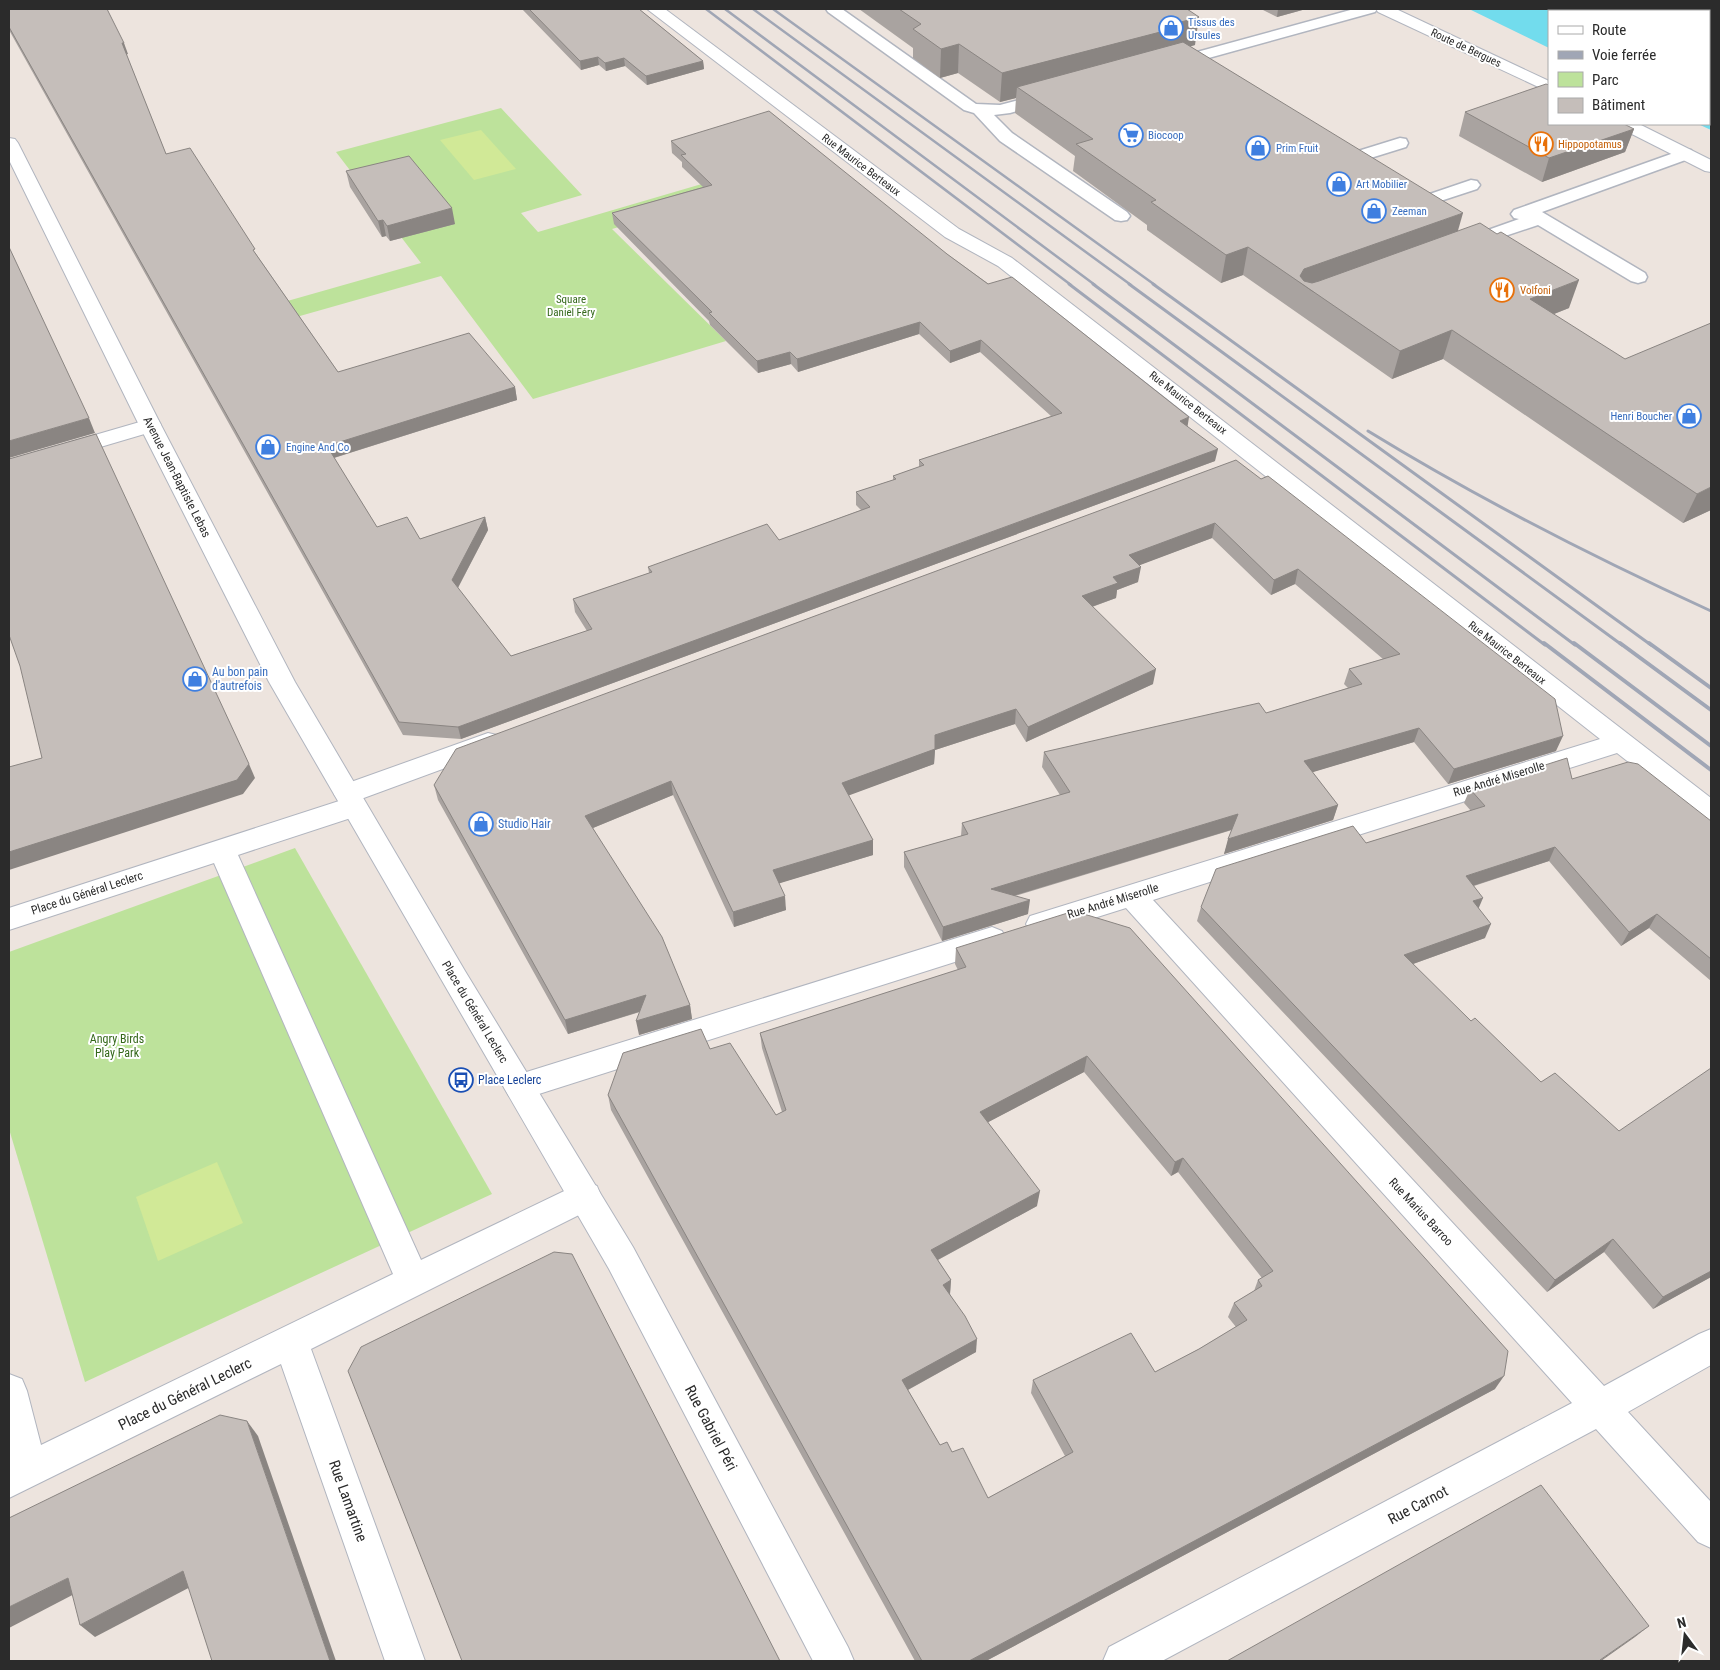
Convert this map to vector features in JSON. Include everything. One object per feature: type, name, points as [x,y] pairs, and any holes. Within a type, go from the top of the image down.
[{"type":"street","name":"Rue Maurice Berteaux","points":[[655,9],[952,233],[1005,262],[1711,812]]},
{"type":"street","name":"Route de Bergues","points":[[1384,9],[1548,87]]},
{"type":"street","name":"Route de Bergues","points":[[1414,9],[1548,82]]},
{"type":"street","points":[[1628,125],[1711,167]]},
{"type":"street","name":"Avenue Jean-Baptiste Lebas","points":[[9,142],[150,425],[282,682],[350,801]]},
{"type":"street","points":[[9,467],[150,425]]},
{"type":"street","points":[[1233,465],[1256,456]]},
{"type":"street","points":[[350,801],[508,734]]},
{"type":"street","name":"Rue André Miserolle","points":[[520,1087],[1620,742]]},
{"type":"street","name":"Place du Général Leclerc","points":[[9,919],[222,850],[350,801],[585,1196],[19,1475],[9,1391]]},
{"type":"street","points":[[222,850],[413,1281]]},
{"type":"street","name":"Rue Marius Barroo","points":[[1131,895],[1711,1529]]},
{"type":"street","name":"Rue Gabriel Péri","points":[[585,1196],[621,1258],[834,1661]]},
{"type":"street","name":"Rue Lamartine","points":[[290,1341],[405,1661]]},
{"type":"street","name":"Rue Carnot","points":[[1123,1661],[1601,1408],[1711,1346]]},
{"type":"lane","points":[[833,9],[963,104],[980,110],[1007,109],[1064,94]]},
{"type":"lane","points":[[1157,68],[1370,9]]},
{"type":"lane","points":[[1185,60],[1202,70]]},
{"type":"lane","points":[[980,110],[1006,137],[1121,216]]},
{"type":"lane","points":[[1348,160],[1400,143]]},
{"type":"lane","points":[[1332,150],[1364,170]]},
{"type":"lane","points":[[1446,252],[1529,214],[1685,154]]},
{"type":"lane","points":[[1388,184],[1420,203],[1471,185]]},
{"type":"lane","points":[[1529,214],[1638,277]]},
{"type":"green space","name":"Square Daniel Féry","points":[[501,108],[582,195],[521,213],[538,232],[807,153],[825,167],[612,229],[726,341],[533,399],[441,276],[187,348],[178,332],[421,263],[336,152]]},
{"type":"green space","points":[[481,130],[516,169],[474,180],[440,140]]},
{"type":"green space","name":"Angry Birds Play Park","points":[[295,848],[492,1194],[85,1382],[9,1129],[9,952]]},
{"type":"green space","points":[[217,1162],[243,1223],[158,1261],[136,1197]]},
{"type":"water","points":[[1469,9],[1642,10],[1548,10],[1548,48]]},
{"type":"water","points":[[1710,50],[1711,50],[1711,130],[1700,125],[1710,125]]},
{"type":"building","points":[[9,9],[107,9],[124,43],[122,43],[166,154],[190,148],[255,249],[253,250],[338,372],[469,333],[515,387],[327,446],[377,527],[407,517],[420,539],[485,517],[452,580],[511,656],[592,629],[573,599],[652,572],[648,567],[767,524],[779,540],[870,507],[856,492],[896,479],[893,476],[924,465],[919,460],[1062,413],[981,340],[950,351],[920,322],[797,359],[790,352],[757,361],[709,313],[712,312],[612,213],[712,185],[681,155],[686,154],[671,141],[769,111],[947,254],[988,284],[1012,277],[1189,417],[1180,421],[1218,449],[458,727],[399,722],[9,27]]},
{"type":"building","points":[[529,9],[639,9],[703,61],[646,76],[624,58],[605,63],[598,57],[580,61]]},
{"type":"building","points":[[899,9],[1187,9],[1199,17],[1163,27],[1168,30],[1002,73],[959,44],[941,49],[913,29],[921,24]]},
{"type":"building","points":[[1183,42],[1463,213],[1304,269],[1300,276],[1304,281],[1312,283],[1319,281],[1480,223],[1497,234],[1501,232],[1579,280],[1530,299],[1625,359],[1711,323],[1711,487],[1697,494],[1452,330],[1400,351],[1248,247],[1226,255],[1151,202],[1156,200],[1076,144],[1093,139],[1017,87]]},
{"type":"building","points":[[1546,84],[1548,85],[1548,125],[1626,125],[1634,129],[1549,158],[1465,112]]},
{"type":"building","points":[[409,156],[452,208],[387,226],[383,220],[378,221],[346,171]]},
{"type":"building","points":[[9,247],[89,418],[9,441]]},
{"type":"building","points":[[96,434],[249,764],[237,780],[9,852],[9,767],[42,758],[20,666],[9,635],[9,459]]},
{"type":"building","points":[[1236,460],[1261,479],[1268,476],[1555,699],[1563,736],[1454,769],[1419,728],[1304,761],[1338,805],[1228,839],[1238,814],[991,889],[1030,900],[943,927],[904,852],[968,834],[962,823],[1070,792],[1044,752],[1259,703],[1266,713],[1362,684],[1349,669],[1400,654],[1298,569],[1274,580],[1215,523],[1129,555],[1141,567],[1113,577],[1118,583],[1082,596],[1156,669],[1028,727],[1016,709],[935,735],[935,749],[842,783],[873,840],[773,870],[785,896],[733,912],[671,781],[585,816],[662,937],[690,1005],[636,1021],[646,995],[565,1020],[434,785],[456,749]]},
{"type":"building","points":[[1567,758],[1572,779],[1628,762],[1638,764],[1711,821],[1711,959],[1657,914],[1629,932],[1555,847],[1466,876],[1483,898],[1473,901],[1491,924],[1404,955],[1471,1021],[1475,1018],[1541,1082],[1555,1073],[1619,1131],[1711,1068],[1711,1271],[1663,1297],[1613,1239],[1555,1280],[1201,907],[1216,869],[1353,826],[1366,843],[1485,806],[1470,789]]},
{"type":"building","points":[[1074,911],[1130,928],[1508,1351],[1504,1376],[969,1661],[922,1661],[608,1095],[623,1053],[701,1029],[710,1049],[730,1043],[776,1115],[786,1110],[760,1033],[966,967],[956,948]],"holes":[[[1087,1056],[1175,1162],[1183,1158],[1273,1271],[1258,1280],[1262,1286],[1234,1303],[1247,1320],[1199,1349],[1155,1372],[1131,1333],[1033,1380],[1073,1452],[988,1498],[963,1448],[952,1452],[947,1442],[940,1445],[902,1380],[977,1339],[965,1316],[943,1285],[951,1280],[931,1250],[1040,1191],[980,1112]]]},
{"type":"building","points":[[554,1252],[572,1254],[780,1661],[462,1661],[348,1371],[361,1347]]},
{"type":"building","points":[[220,1415],[247,1421],[330,1661],[212,1661],[183,1571],[80,1625],[68,1578],[9,1607],[9,1518]]},
{"type":"building","points":[[1541,1485],[1649,1626],[1601,1661],[1227,1661]]},
{"type":"railway","points":[[706,9],[1071,285]]},
{"type":"railway","points":[[725,9],[1095,285]]},
{"type":"railway","points":[[753,9],[1131,285]]},
{"type":"railway","points":[[773,9],[1155,285]]},
{"type":"railway","points":[[1069,284],[1545,645]]},
{"type":"railway","points":[[1093,284],[1575,645]]},
{"type":"railway","points":[[1129,284],[1622,645]]},
{"type":"railway","points":[[1153,284],[1651,645]]},
{"type":"railway","points":[[1368,431],[1494,504],[1623,570],[1711,611]]},
{"type":"railway","points":[[1544,643],[1711,770]]},
{"type":"railway","points":[[1574,643],[1711,746]]},
{"type":"railway","points":[[1620,643],[1711,710]]},
{"type":"railway","points":[[1649,643],[1711,688]]},
{"type":"place","name":"Tissus des Ursules","points":[[1171,28]]},
{"type":"place","name":"Biocoop","points":[[1131,135]]},
{"type":"place","name":"Hippopotamus","points":[[1541,144]]},
{"type":"place","name":"Prim Fruit","points":[[1258,148]]},
{"type":"place","name":"Art Mobilier","points":[[1339,184]]},
{"type":"place","name":"Zeeman","points":[[1374,211]]},
{"type":"place","name":"Volfoni","points":[[1502,290]]},
{"type":"place","name":"Henri Boucher","points":[[1689,416]]},
{"type":"place","name":"Engine And Co","points":[[268,447]]},
{"type":"place","name":"Au bon pain d'autrefois","points":[[195,679]]},
{"type":"place","name":"Studio Hair","points":[[481,824]]},
{"type":"place","name":"Place Leclerc","points":[[461,1080]]}]
